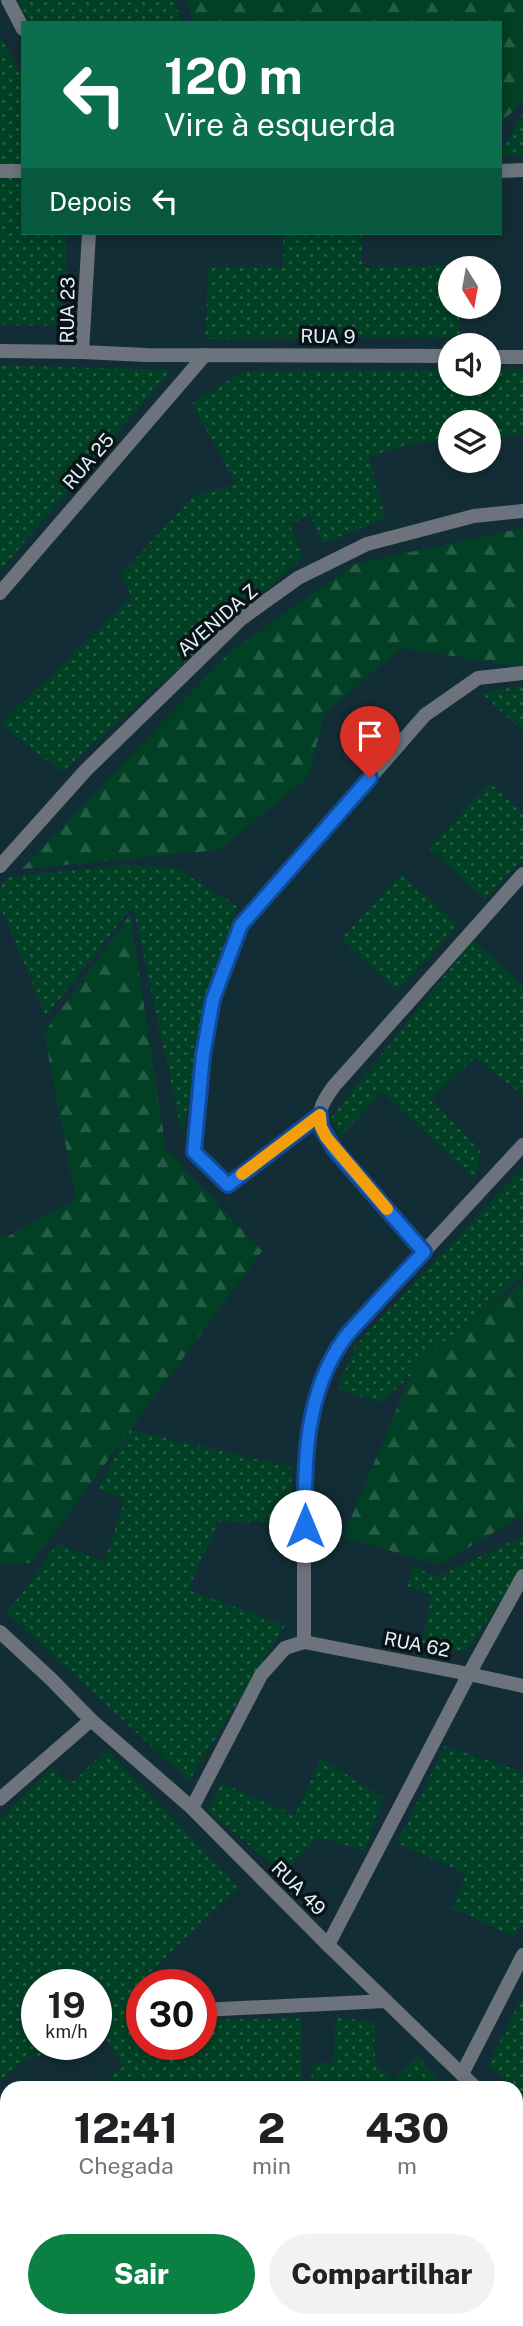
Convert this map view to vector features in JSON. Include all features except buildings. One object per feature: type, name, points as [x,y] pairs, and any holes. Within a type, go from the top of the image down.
[{"type":"street","points":[[8,0],[21,25]]},
{"type":"street","points":[[0,170],[21,171]]},
{"type":"street","points":[[502,171],[523,170]]},
{"type":"street","name":"RUA 23","points":[[89,235],[82,352],[205,355]]},
{"type":"street","points":[[0,351],[82,352]]},
{"type":"street","name":"RUA 9","points":[[205,355],[438,356]]},
{"type":"street","name":"RUA 25","points":[[0,593],[205,355]]},
{"type":"street","points":[[501,357],[523,357]]},
{"type":"street","name":"AVENIDA Z","points":[[0,866],[86,770],[241,619],[298,578],[367,544],[474,516],[523,511]]},
{"type":"street","points":[[320,1115],[228,1185],[194,1152],[203,1055],[213,999],[241,925],[425,715],[478,678],[523,673]]},
{"type":"street","points":[[424,1252],[335,1150],[321,1127],[321,1104],[334,1086],[523,874]]},
{"type":"street","points":[[192,1808],[261,1675],[285,1648],[304,1642],[304,1480],[315,1401],[327,1367],[344,1338],[523,1145]]},
{"type":"street","points":[[328,1945],[523,1576]]},
{"type":"street","name":"RUA 49","points":[[0,1632],[91,1720],[192,1808],[328,1945],[469,2081]]},
{"type":"street","name":"RUA 62","points":[[304,1642],[523,1686]]},
{"type":"street","points":[[0,1799],[91,1720]]},
{"type":"street","points":[[462,2074],[523,1955]]},
{"type":"street","points":[[217,2009],[386,2001]]},
{"type":"green space","points":[[18,0],[176,0],[181,21],[29,21]]},
{"type":"green space","points":[[187,0],[523,0],[523,102],[502,121],[502,21],[192,21]]},
{"type":"green space","points":[[0,36],[21,74],[21,235],[66,235],[64,326],[0,325]]},
{"type":"green space","points":[[523,114],[523,156],[502,156],[502,151]]},
{"type":"green space","points":[[283,235],[362,235],[362,268],[438,266],[438,319],[459,319],[460,333],[438,333],[438,337],[205,339],[209,267],[284,268]]},
{"type":"green space","points":[[0,365],[171,370],[0,571]]},
{"type":"green space","points":[[501,369],[523,369],[523,435],[501,437],[501,410],[438,410],[438,441],[422,442],[369,456],[386,518],[323,543],[309,514],[290,525],[303,557],[62,772],[0,724],[132,597],[120,575],[194,496],[236,484],[192,403],[244,371],[438,370],[438,396],[501,396]]},
{"type":"green space","points":[[523,528],[523,667],[401,648],[325,713],[308,777],[219,850],[22,869],[230,652],[355,564]]},
{"type":"green space","points":[[523,687],[523,731],[481,693]]},
{"type":"green space","points":[[490,783],[523,813],[523,859],[485,900],[429,848]]},
{"type":"green space","points":[[125,865],[176,868],[237,906],[182,1133],[133,906],[46,1016],[0,906],[0,888],[7,877]]},
{"type":"green space","points":[[401,874],[458,925],[397,991],[341,939]]},
{"type":"green space","points":[[130,915],[166,1149],[262,1251],[32,1563],[0,1563],[0,1238],[5,1238],[76,1199],[44,1033]]},
{"type":"green space","points":[[473,940],[523,986],[523,1095],[475,1058],[431,1098],[480,1151],[476,1180],[382,1092],[340,1137],[331,1118]]},
{"type":"green space","points":[[523,1168],[523,1275],[380,1403],[338,1388],[355,1346]]},
{"type":"green space","points":[[523,1282],[523,1515],[439,1565],[343,1537],[416,1363]]},
{"type":"green space","points":[[130,1430],[291,1467],[293,1522],[218,1522],[188,1590],[285,1625],[189,1781],[7,1613],[57,1544],[105,1561],[125,1499],[98,1489]]},
{"type":"green space","points":[[523,1536],[523,1568],[466,1651],[421,1648],[432,1596],[407,1586],[414,1566],[437,1577]]},
{"type":"green space","points":[[445,1746],[523,1772],[523,1922],[515,1937],[452,1908],[466,1874],[397,1843]]},
{"type":"green space","points":[[107,1750],[239,1887],[153,1969],[126,1969],[126,2060],[217,2060],[217,2020],[302,2018],[302,2081],[104,2081],[124,2066],[112,2048],[112,1969],[21,1969],[21,2060],[27,2060],[0,2080],[0,1819],[52,1767],[70,1784]]},
{"type":"green space","points":[[321,1758],[384,1798],[365,1851],[319,1837],[283,1873],[207,1811],[222,1783],[295,1815]]},
{"type":"green space","points":[[523,1995],[523,2081],[504,2081],[488,2065]]},
{"type":"green space","points":[[335,2017],[374,2022],[375,2063],[394,2080],[418,2056],[440,2081],[311,2081],[312,2064],[334,2062]]},
{"type":"slow traffic","points":[[242,1174],[320,1115],[321,1127],[335,1150],[387,1209]]},
{"type":"route","points":[[305,1526],[304,1480],[308,1440],[315,1401],[327,1367],[344,1338],[424,1252],[335,1150],[321,1127],[320,1115],[228,1185],[194,1152],[203,1055],[213,999],[241,925],[370,778]]}]
